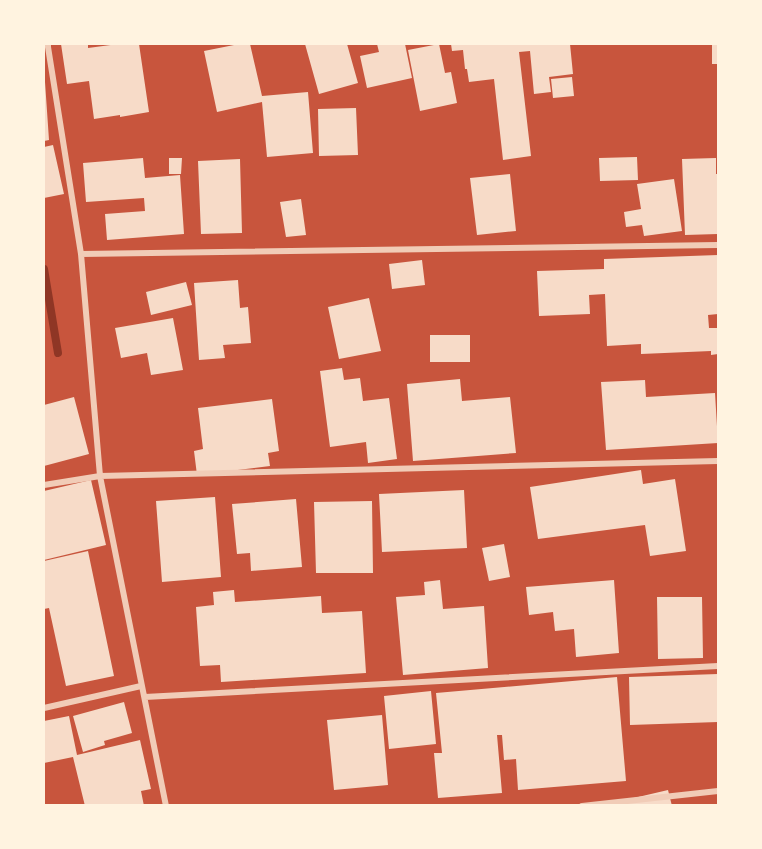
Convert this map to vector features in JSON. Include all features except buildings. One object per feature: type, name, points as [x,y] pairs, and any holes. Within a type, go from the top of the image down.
[{"type":"street","points":[[48,44],[81,254],[100,476],[166,806]]},
{"type":"street","points":[[81,254],[718,245]]},
{"type":"street","points":[[44,484],[100,476],[718,461]]},
{"type":"street","points":[[145,698],[718,666]]},
{"type":"street","points":[[44,708],[141,686]]},
{"type":"street","points":[[582,806],[718,791]]},
{"type":"waterway","points":[[44,269],[58,353]]}]
